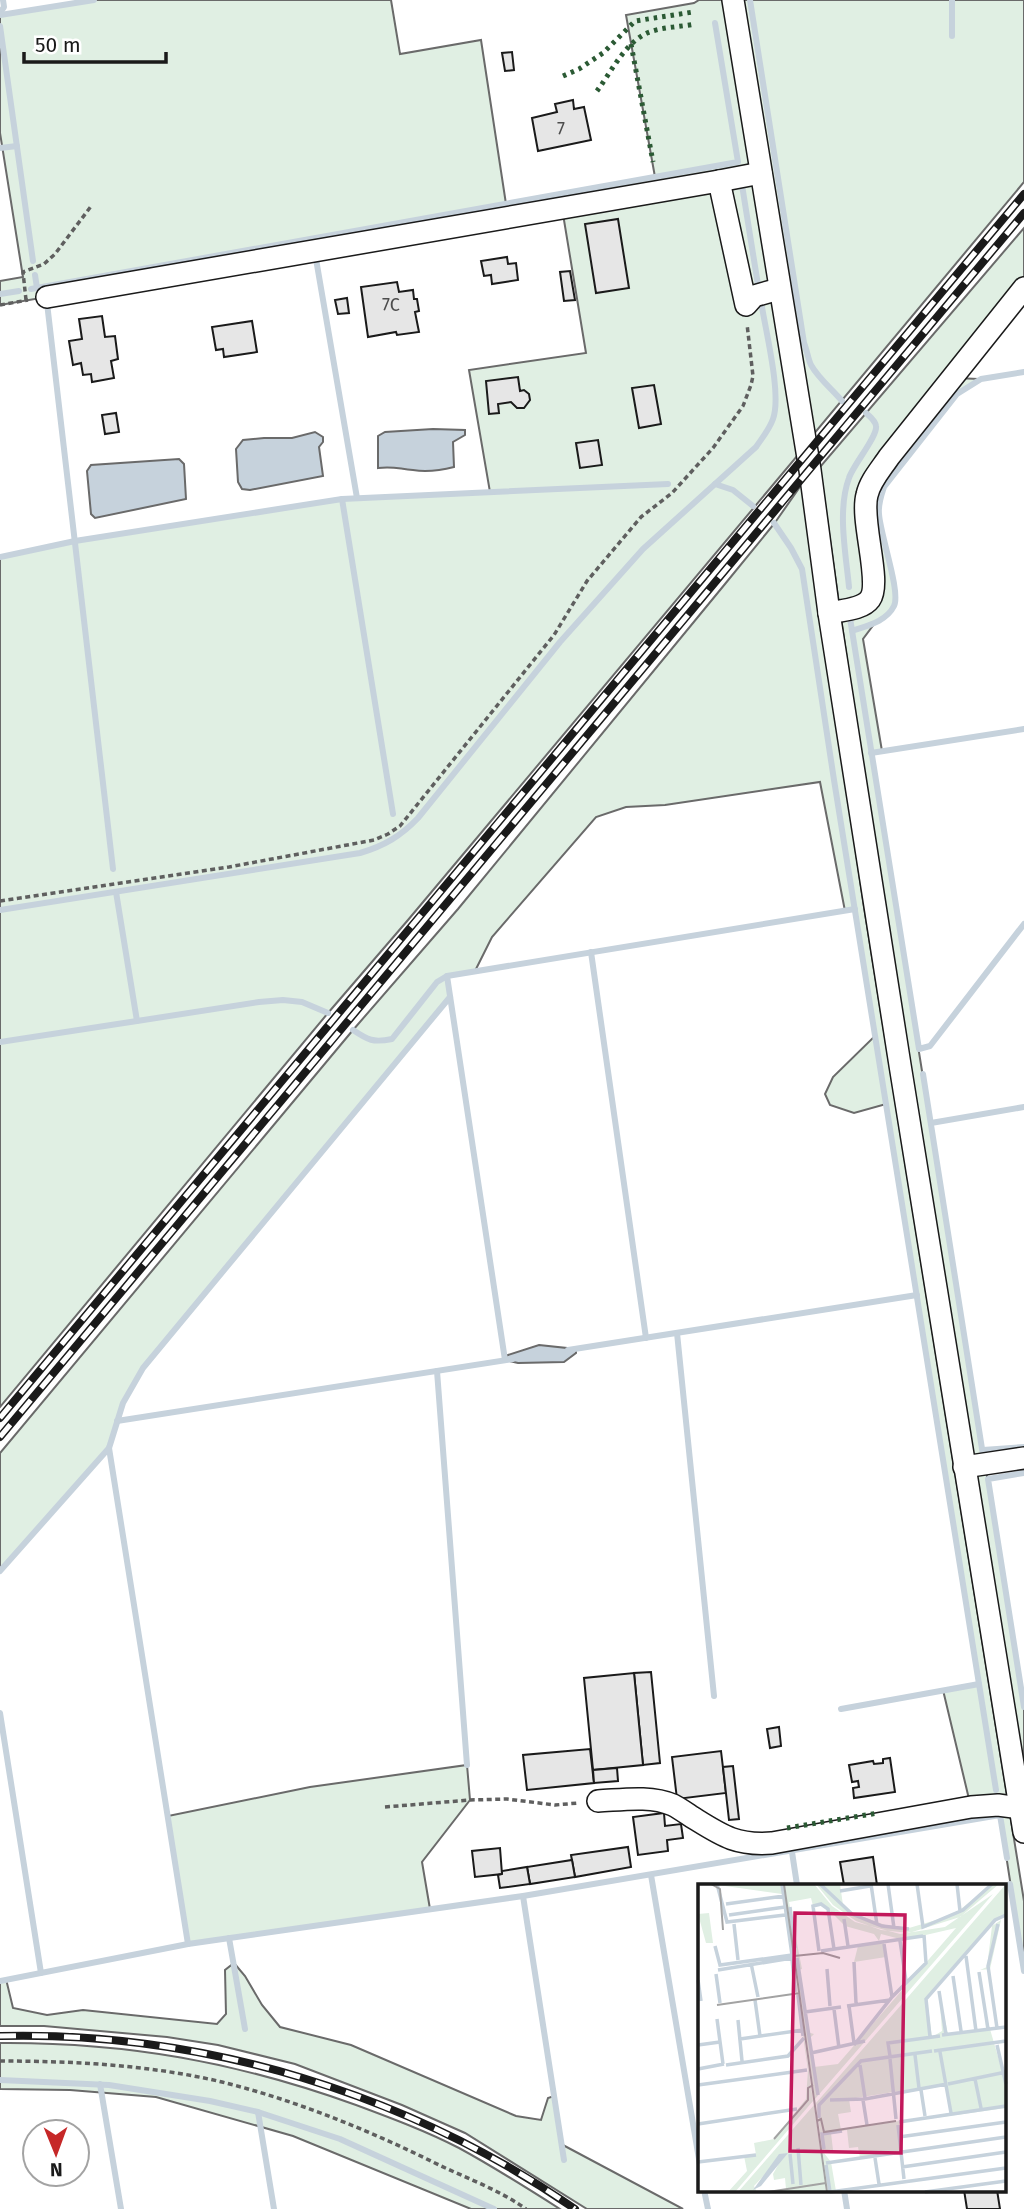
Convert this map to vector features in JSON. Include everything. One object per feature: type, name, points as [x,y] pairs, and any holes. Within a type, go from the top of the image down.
[{"type":"street","points":[[733,0],[810,470],[829,613],[1024,1832]]},
{"type":"street","points":[[36,299],[761,173]]},
{"type":"street","points":[[719,181],[746,305]]},
{"type":"street","points":[[829,613],[850,610],[871,598],[873,591],[866,496],[873,481],[889,457],[1024,288]]},
{"type":"street","points":[[746,305],[754,296],[779,289]]},
{"type":"street","points":[[964,1467],[1024,1458]]},
{"type":"street","points":[[597,1801],[632,1799],[673,1805],[714,1831],[738,1842],[755,1844],[971,1807],[998,1805],[1020,1808]]},
{"type":"path","points":[[0,305],[36,299],[23,272],[50,259],[92,205]]},
{"type":"path","points":[[0,901],[229,867],[374,840],[400,826],[554,635],[586,581],[641,517],[672,493],[713,448],[743,406],[752,376],[746,305]]},
{"type":"path","points":[[385,1807],[470,1800],[507,1800],[555,1805],[597,1801]]},
{"type":"path","points":[[0,2060],[102,2064],[162,2071],[234,2086],[327,2115],[424,2157],[526,2209]]},
{"type":"green space","points":[[94,0],[391,0],[400,54],[481,40],[506,204],[655,177],[626,15],[699,0],[724,0],[798,455],[0,1407],[0,557],[75,541],[342,499],[490,492],[469,370],[586,353],[562,208],[0,305],[0,281],[23,277],[0,133],[0,15]]},
{"type":"green space","points":[[742,0],[1024,0],[1024,182],[813,435]]},
{"type":"green space","points":[[1024,228],[1024,288],[955,378],[981,379],[957,394],[884,487],[879,501],[879,516],[896,604],[889,614],[875,623],[863,639],[882,751],[871,753],[1024,1707],[1024,1772],[892,957],[820,467]]},
{"type":"green space","points":[[802,484],[864,907],[1024,1901],[1024,1971],[1000,1816],[974,1820],[943,1690],[979,1683],[886,1104],[854,1113],[830,1105],[825,1094],[833,1077],[875,1036],[855,909],[845,911],[820,782],[665,805],[626,807],[596,817],[492,937],[475,971],[447,976],[450,997],[143,1368],[123,1403],[109,1448],[0,1571],[0,1453],[353,1030],[458,909],[774,524]]},
{"type":"green space","points":[[467,1765],[470,1800],[422,1862],[430,1909],[188,1944],[168,1816],[310,1787]]},
{"type":"green space","points":[[234,1963],[280,2027],[351,2045],[516,2116],[541,2120],[548,2098],[554,2096],[561,2144],[683,2209],[587,2209],[465,2133],[402,2105],[295,2064],[218,2045],[167,2037],[44,2026],[0,2026],[0,1981],[6,1979],[13,2008],[47,2015],[83,2010],[217,2024],[226,2014],[225,1970]]},
{"type":"green space","points":[[0,2043],[92,2046],[137,2051],[224,2066],[312,2090],[447,2142],[560,2209],[471,2209],[293,2136],[156,2097],[70,2090],[0,2089]]},
{"type":"shaded area","points":[[465,430],[465,435],[453,442],[454,467],[423,471],[378,468],[378,436],[385,432]]},
{"type":"shaded area","points":[[315,432],[323,437],[319,447],[323,476],[250,490],[242,489],[238,482],[236,449],[243,440],[292,438]]},
{"type":"shaded area","points":[[179,459],[184,464],[186,499],[95,518],[91,514],[87,471],[91,465]]},
{"type":"shaded area","points":[[539,1345],[576,1349],[576,1353],[564,1362],[518,1363],[505,1360],[505,1356]]},
{"type":"building","points":[[512,52],[514,70],[505,71],[502,53]]},
{"type":"building","points":[[573,100],[574,109],[584,107],[591,140],[538,151],[532,118],[557,112],[555,104]]},
{"type":"building","points":[[618,219],[629,288],[596,293],[585,224]]},
{"type":"building","points":[[507,257],[508,264],[516,263],[518,280],[492,284],[491,275],[484,276],[481,261]]},
{"type":"building","points":[[570,271],[575,300],[564,301],[560,272]]},
{"type":"building","points":[[397,282],[399,292],[413,290],[414,299],[417,299],[419,311],[415,312],[419,332],[397,335],[396,332],[368,337],[361,287]]},
{"type":"building","points":[[347,298],[349,313],[338,314],[335,300]]},
{"type":"building","points":[[102,316],[105,337],[115,336],[118,359],[111,361],[114,378],[92,382],[91,374],[83,375],[81,363],[73,365],[69,341],[82,339],[79,319]]},
{"type":"building","points":[[252,321],[257,352],[224,357],[223,349],[216,350],[212,327]]},
{"type":"building","points":[[518,377],[520,391],[524,390],[529,394],[530,400],[524,408],[517,408],[511,402],[498,404],[499,413],[489,414],[486,381]]},
{"type":"building","points":[[654,385],[661,424],[639,428],[632,388]]},
{"type":"building","points":[[116,413],[119,432],[105,434],[102,415]]},
{"type":"building","points":[[598,440],[602,465],[580,468],[576,443]]},
{"type":"building","points":[[651,1672],[660,1763],[643,1765],[634,1673]]},
{"type":"building","points":[[634,1673],[643,1765],[593,1770],[584,1678]]},
{"type":"building","points":[[779,1727],[781,1746],[770,1748],[767,1729]]},
{"type":"building","points":[[590,1749],[594,1783],[527,1790],[523,1755]]},
{"type":"building","points":[[721,1751],[726,1793],[677,1799],[672,1757]]},
{"type":"building","points":[[890,1758],[895,1792],[854,1798],[853,1788],[859,1787],[858,1781],[852,1782],[849,1765],[873,1761],[874,1764],[883,1763],[883,1759]]},
{"type":"building","points":[[733,1766],[739,1819],[729,1820],[723,1767]]},
{"type":"building","points":[[617,1768],[618,1781],[594,1783],[593,1770]]},
{"type":"building","points":[[664,1813],[665,1826],[681,1824],[683,1838],[667,1840],[668,1851],[638,1855],[633,1817]]},
{"type":"building","points":[[628,1847],[631,1867],[575,1877],[571,1855]]},
{"type":"building","points":[[500,1848],[502,1874],[475,1877],[472,1851]]},
{"type":"building","points":[[873,1857],[877,1884],[844,1884],[840,1862]]},
{"type":"building","points":[[572,1860],[575,1877],[530,1884],[527,1867]]},
{"type":"building","points":[[527,1867],[530,1884],[500,1888],[498,1875],[502,1874],[502,1871]]},
{"type":"building","points":[[964,2192],[997,2192],[1000,2209],[967,2209]]},
{"type":"waterway","points":[[0,13],[4,7],[3,0]]},
{"type":"waterway","points":[[0,15],[94,0]]},
{"type":"waterway","points":[[750,0],[804,343],[814,370],[842,401]]},
{"type":"waterway","points":[[952,0],[952,36]]},
{"type":"waterway","points":[[31,289],[738,162],[715,23]]},
{"type":"waterway","points":[[0,26],[33,261]]},
{"type":"waterway","points":[[0,148],[17,146]]},
{"type":"waterway","points":[[742,185],[758,285]]},
{"type":"waterway","points":[[316,259],[357,498]]},
{"type":"waterway","points":[[35,275],[37,288]]},
{"type":"waterway","points":[[0,294],[19,291]]},
{"type":"waterway","points":[[0,910],[360,853],[399,835],[418,818],[560,642],[643,549],[756,447],[765,434],[773,419],[775,394],[761,301]]},
{"type":"waterway","points":[[47,303],[113,869]]},
{"type":"waterway","points":[[852,631],[881,620],[894,606],[893,576],[879,514],[884,487],[957,394],[981,379],[1024,372]]},
{"type":"waterway","points":[[849,587],[843,533],[845,491],[851,472],[876,431],[875,422],[866,413]]},
{"type":"waterway","points":[[0,557],[75,541],[342,499],[668,484]]},
{"type":"waterway","points":[[715,484],[733,490],[753,506]]},
{"type":"waterway","points":[[342,499],[393,814]]},
{"type":"waterway","points":[[774,523],[802,569],[996,1790]]},
{"type":"waterway","points":[[850,618],[919,1049],[930,1046],[1024,924]]},
{"type":"waterway","points":[[871,753],[1024,729]]},
{"type":"waterway","points":[[0,1042],[137,1021],[116,892]]},
{"type":"waterway","points":[[353,1030],[371,1040],[392,1039],[437,982],[447,976],[855,909]]},
{"type":"waterway","points":[[591,952],[646,1338]]},
{"type":"waterway","points":[[447,976],[505,1360]]},
{"type":"waterway","points":[[0,1571],[109,1448],[123,1403],[143,1368],[450,997]]},
{"type":"waterway","points":[[137,1021],[283,1000],[302,1002],[328,1013]]},
{"type":"waterway","points":[[923,1074],[983,1455]]},
{"type":"waterway","points":[[931,1123],[1024,1107]]},
{"type":"waterway","points":[[568,1350],[917,1295]]},
{"type":"waterway","points":[[677,1333],[714,1696]]},
{"type":"waterway","points":[[117,1421],[513,1359]]},
{"type":"waterway","points":[[437,1371],[467,1765]]},
{"type":"waterway","points":[[983,1450],[1024,1447]]},
{"type":"waterway","points":[[109,1448],[188,1944]]},
{"type":"waterway","points":[[1024,1473],[988,1479],[1024,1707]]},
{"type":"waterway","points":[[841,1709],[979,1684]]},
{"type":"waterway","points":[[0,1713],[41,1973]]},
{"type":"waterway","points":[[0,1981],[188,1944],[523,1896],[1000,1815],[1007,1858]]},
{"type":"waterway","points":[[792,1852],[797,1884]]},
{"type":"waterway","points":[[651,1875],[698,2153]]},
{"type":"waterway","points":[[1010,1884],[1024,1971]]},
{"type":"waterway","points":[[523,1896],[564,2160]]},
{"type":"waterway","points":[[229,1938],[245,2029]]},
{"type":"waterway","points":[[0,2080],[109,2085],[210,2101],[258,2112],[340,2139],[494,2209]]},
{"type":"waterway","points":[[100,2084],[121,2209]]},
{"type":"waterway","points":[[258,2112],[274,2209]]},
{"type":"waterway","points":[[704,2192],[708,2209]]},
{"type":"waterway","points":[[844,2192],[847,2209]]},
{"type":"railway","points":[[0,1418],[1024,194]]},
{"type":"railway","points":[[0,1437],[1024,213]]},
{"type":"railway","points":[[0,2036],[76,2037],[152,2045],[227,2058],[301,2078],[374,2102],[444,2133],[511,2168],[575,2209]]},
{"type":"hedge","points":[[563,76],[603,53],[635,21],[693,12]]},
{"type":"hedge","points":[[597,91],[625,51],[639,38],[658,29],[695,24]]},
{"type":"hedge","points":[[631,44],[653,162]]},
{"type":"hedge","points":[[787,1828],[878,1813]]}]
